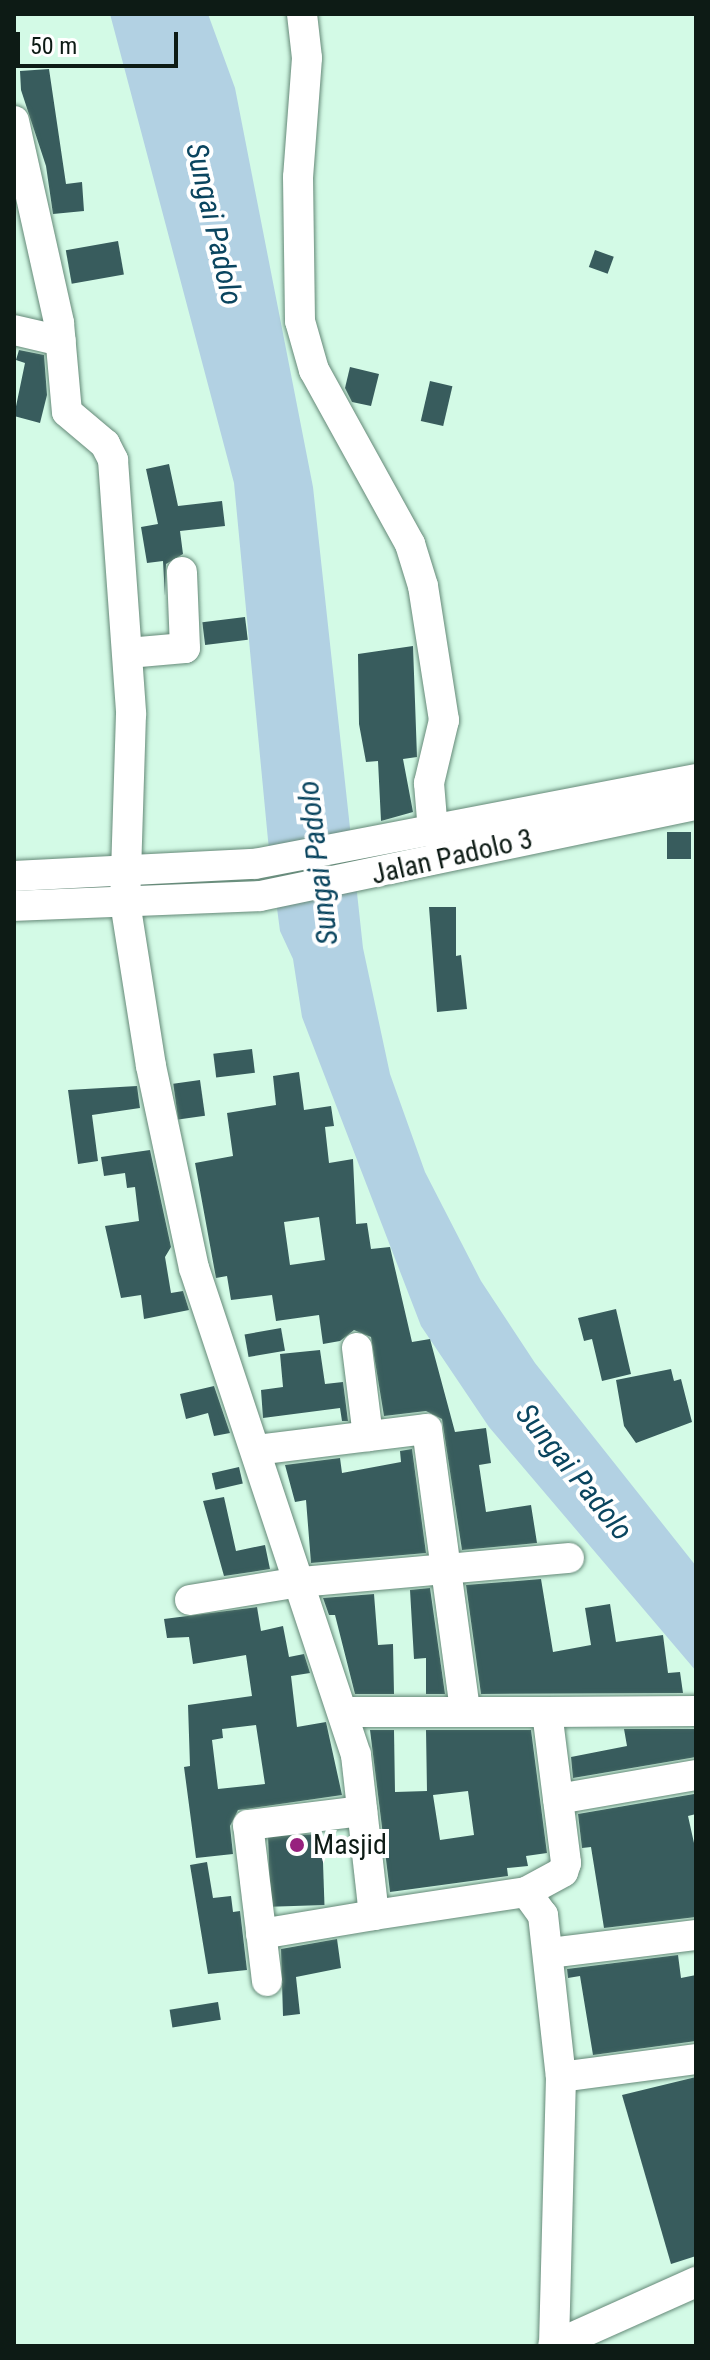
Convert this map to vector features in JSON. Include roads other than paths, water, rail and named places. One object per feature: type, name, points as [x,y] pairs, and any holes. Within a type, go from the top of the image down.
[{"type":"street","points":[[302,14],[307,58],[298,177],[300,321],[314,370],[410,544],[423,586],[444,720],[429,783],[433,832]]},
{"type":"street","points":[[14,121],[61,341],[67,412],[105,444],[113,460],[128,653],[125,902],[151,1066],[194,1268],[343,1712],[362,1811],[374,1915]]},
{"type":"street","points":[[14,330],[61,341]]},
{"type":"street","points":[[128,653],[185,648],[182,572]]},
{"type":"street","name":"Jalan Padolo 3","points":[[14,876],[255,864],[388,841],[696,779]]},
{"type":"street","name":"Jalan Padolo 3","points":[[14,906],[260,896],[392,873],[589,823],[696,805]]},
{"type":"street","points":[[357,1348],[368,1436]]},
{"type":"street","points":[[256,1450],[427,1429],[465,1709]]},
{"type":"street","points":[[190,1600],[300,1582],[446,1572],[569,1558]]},
{"type":"street","points":[[343,1712],[465,1709],[696,1711]]},
{"type":"street","points":[[261,1934],[526,1892],[563,1872],[566,1863],[547,1712]]},
{"type":"street","points":[[558,1799],[696,1775]]},
{"type":"street","points":[[267,1981],[248,1825],[362,1811]]},
{"type":"street","points":[[526,1892],[543,1915],[561,2077],[553,2344],[696,2282]]},
{"type":"street","points":[[549,1953],[696,1935]]},
{"type":"street","points":[[561,2077],[696,2059]]},
{"type":"water","name":"Sungai Padolo","points":[[110,14],[208,14],[235,88],[313,487],[363,948],[390,1074],[425,1172],[481,1281],[535,1363],[696,1566],[696,1671],[489,1427],[421,1326],[302,1017],[293,959],[280,931],[268,840],[234,483]]},
{"type":"place","name":"Masjid","points":[[297,1845]]}]
